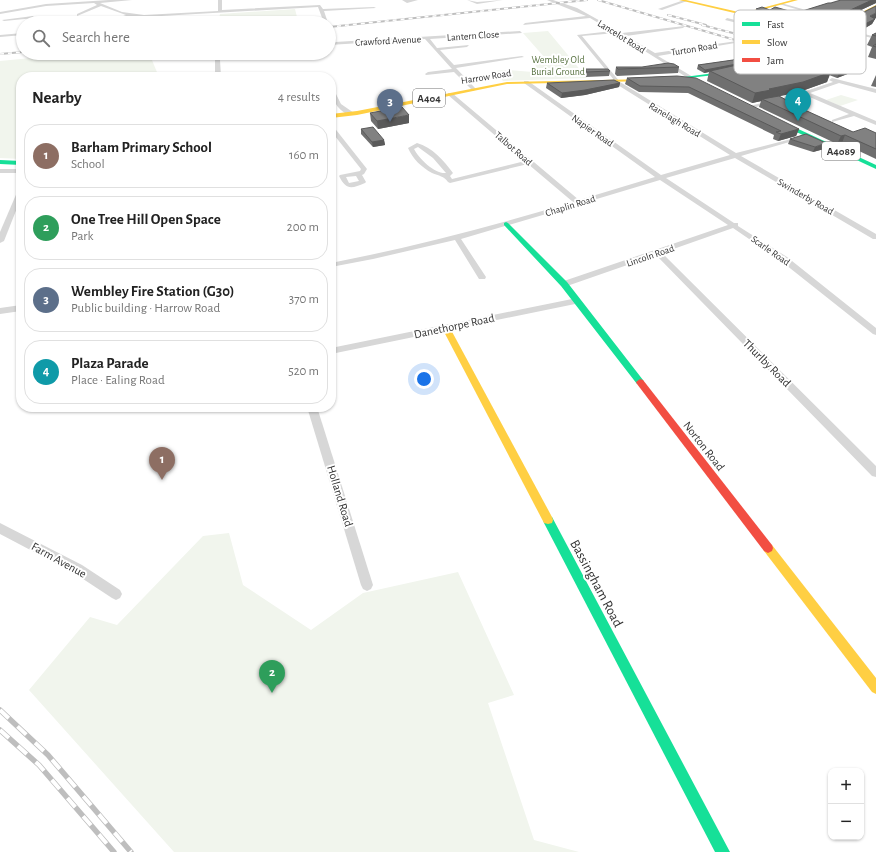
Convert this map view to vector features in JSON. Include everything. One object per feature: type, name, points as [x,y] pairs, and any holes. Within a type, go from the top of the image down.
[{"type":"main road","points":[[683,0],[734,12]]},
{"type":"main road","points":[[757,10],[796,0]]},
{"type":"main road","points":[[866,11],[876,6]]},
{"type":"main road","name":"A404","points":[[526,82],[660,80],[691,78],[734,71]]},
{"type":"main road","points":[[691,78],[702,84]]},
{"type":"main road","name":"Harrow Road","points":[[336,116],[352,114],[506,83],[526,82]]},
{"type":"main road","points":[[745,106],[760,113]]},
{"type":"main road","name":"A4089","points":[[772,118],[807,136],[876,166]]},
{"type":"main road","points":[[0,162],[16,163]]},
{"type":"main road","name":"Norton Road","points":[[506,224],[564,284],[876,688]]},
{"type":"main road","name":"Bassingham Road","points":[[446,328],[723,852]]},
{"type":"street","points":[[45,0],[46,5]]},
{"type":"street","points":[[0,13],[46,5],[130,0]]},
{"type":"street","points":[[220,0],[220,12]]},
{"type":"street","points":[[318,0],[324,16]]},
{"type":"street","points":[[404,0],[407,2],[416,0]]},
{"type":"street","points":[[469,0],[477,3],[501,0]]},
{"type":"street","name":"Lancelot Road","points":[[549,0],[591,17],[691,78]]},
{"type":"street","points":[[660,9],[683,0]]},
{"type":"street","points":[[812,10],[842,0]]},
{"type":"street","points":[[94,2],[130,15],[148,16],[321,8],[374,8]]},
{"type":"street","points":[[781,4],[802,10]]},
{"type":"street","points":[[79,15],[100,5]]},
{"type":"street","points":[[15,10],[19,16]]},
{"type":"street","points":[[734,16],[725,19],[734,21]]},
{"type":"street","points":[[525,24],[591,17]]},
{"type":"street","points":[[4,20],[16,18]]},
{"type":"street","points":[[619,33],[683,27]]},
{"type":"street","name":"Lantern Close","points":[[426,38],[520,32]]},
{"type":"street","name":"Ranelagh Road","points":[[619,33],[579,35],[616,81],[736,156]]},
{"type":"street","points":[[0,36],[16,35]]},
{"type":"street","points":[[866,35],[876,38]]},
{"type":"street","name":"Crawford Avenue","points":[[336,44],[426,38],[473,89]]},
{"type":"street","name":"Turton Road","points":[[653,55],[734,42]]},
{"type":"street","points":[[437,50],[465,45],[472,50]]},
{"type":"street","points":[[428,74],[522,57]]},
{"type":"street","points":[[216,60],[217,72]]},
{"type":"street","points":[[827,79],[876,91]]},
{"type":"street","name":"Napier Road","points":[[526,82],[660,177]]},
{"type":"street","points":[[745,106],[806,93],[838,82]]},
{"type":"street","points":[[806,93],[876,123]]},
{"type":"street","name":"Talbot Road","points":[[450,94],[578,203]]},
{"type":"street","points":[[336,99],[339,105],[352,114]]},
{"type":"street","points":[[834,121],[854,114]]},
{"type":"street","points":[[336,133],[364,169],[362,173],[358,174]]},
{"type":"street","name":"Chaplin Road","points":[[336,264],[417,249],[458,238],[660,177],[807,136]]},
{"type":"street","points":[[449,178],[450,173],[445,167],[424,148],[417,145],[411,148],[418,158],[430,169],[449,178],[530,162]]},
{"type":"street","name":"Swinderby Road","points":[[736,156],[876,237]]},
{"type":"street","points":[[0,171],[16,171]]},
{"type":"street","name":"Scarle Road","points":[[660,177],[735,225],[784,259],[876,332]]},
{"type":"street","points":[[0,241],[16,202]]},
{"type":"street","name":"Lincoln Road","points":[[564,284],[735,225]]},
{"type":"street","points":[[458,238],[482,277]]},
{"type":"street","name":"Thurlby Road","points":[[658,252],[876,473]]},
{"type":"street","name":"Danethorpe Road","points":[[336,350],[577,301]]},
{"type":"street","points":[[0,311],[16,309]]},
{"type":"street","name":"Holland Road","points":[[314,412],[367,585]]},
{"type":"street","name":"Farm Avenue","points":[[0,528],[78,569],[116,594]]},
{"type":"green space","points":[[295,9],[297,16],[220,16],[220,14]]},
{"type":"green space","name":"Wembley Old Burial Ground","points":[[548,31],[587,78],[503,81],[495,71],[507,70],[533,72],[536,66],[531,60],[545,58],[523,33]]},
{"type":"green space","points":[[16,59],[152,60],[157,72],[16,72],[16,159],[0,158],[0,61]]},
{"type":"green space","points":[[841,95],[858,100],[840,106],[826,100]]},
{"type":"green space","points":[[229,533],[243,585],[311,630],[363,593],[458,572],[514,695],[488,703],[534,840],[579,852],[174,852],[29,690],[90,617],[117,625],[203,536]]},
{"type":"building","points":[[841,0],[872,0],[850,10],[806,10]]},
{"type":"building","points":[[876,6],[876,13],[870,16],[875,19],[866,24],[866,11]]},
{"type":"building","points":[[762,7],[770,10],[756,9]]},
{"type":"building","points":[[775,7],[786,10],[770,10]]},
{"type":"building","points":[[733,60],[734,65],[705,70],[698,65]]},
{"type":"building","points":[[668,63],[679,67],[618,69],[616,67],[642,67]]},
{"type":"building","points":[[734,66],[734,74],[825,74],[803,82],[755,93],[710,71]]},
{"type":"building","points":[[585,69],[608,69],[610,71],[587,72]]},
{"type":"building","points":[[677,76],[696,78],[799,129],[781,134],[776,132],[781,131],[689,87],[640,86],[627,78]]},
{"type":"building","points":[[614,80],[620,83],[562,93],[547,83]]},
{"type":"building","points":[[779,96],[796,106],[853,132],[865,128],[876,133],[876,149],[845,135],[841,136],[762,99]]},
{"type":"building","points":[[402,107],[409,115],[377,121],[370,113]]},
{"type":"building","points":[[373,127],[384,140],[372,142],[361,129]]},
{"type":"building","points":[[806,134],[826,143],[815,147],[790,139]]},
{"type":"railway","points":[[336,26],[587,0]]},
{"type":"railway","points":[[598,0],[734,40]]},
{"type":"railway","points":[[668,15],[706,25]]},
{"type":"railway","points":[[702,25],[734,33]]},
{"type":"railway","points":[[0,54],[16,53]]},
{"type":"railway","points":[[0,710],[48,755],[131,852]]},
{"type":"railway","points":[[0,730],[39,765],[114,852]]},
{"type":"traffic: fast","points":[[671,79],[730,72]]},
{"type":"traffic: fast","points":[[779,122],[876,167]]},
{"type":"traffic: fast","points":[[0,162],[16,163]]},
{"type":"traffic: fast","points":[[506,224],[564,284],[640,382]]},
{"type":"traffic: fast","points":[[548,520],[723,852]]},
{"type":"traffic: slow","points":[[681,0],[734,12]]},
{"type":"traffic: slow","points":[[758,10],[796,0]]},
{"type":"traffic: slow","points":[[866,11],[876,6]]},
{"type":"traffic: slow","points":[[336,115],[357,113],[507,83],[648,80]]},
{"type":"traffic: slow","points":[[446,328],[548,520]]},
{"type":"traffic: slow","points":[[768,548],[876,688]]},
{"type":"traffic: jam","points":[[640,382],[768,548]]},
{"type":"place","name":"Plaza Parade","points":[[798,121]]},
{"type":"place","name":"Wembley Fire Station (G30)","points":[[390,122]]},
{"type":"place","name":"Barham Primary School","points":[[162,480]]},
{"type":"place","name":"One Tree Hill Open Space","points":[[272,693]]}]
